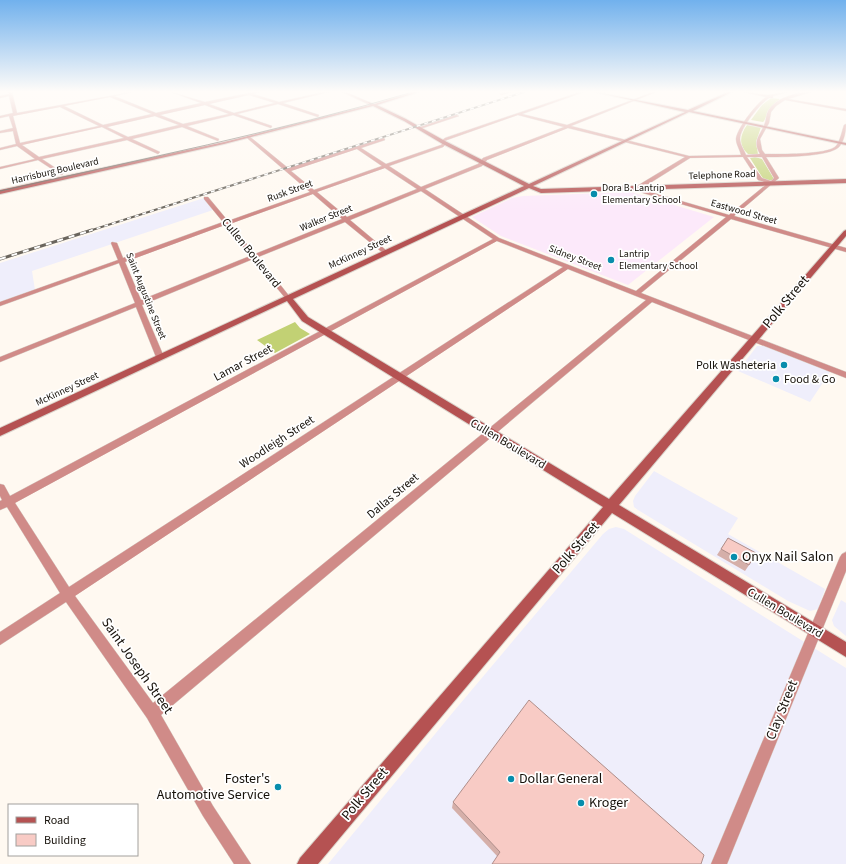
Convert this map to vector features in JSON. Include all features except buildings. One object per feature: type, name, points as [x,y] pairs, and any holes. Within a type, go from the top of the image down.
[{"type":"main road","name":"Harrisburg Boulevard","points":[[0,188],[249,132]]},
{"type":"main road","name":"Harrisburg Boulevard","points":[[0,192],[266,132]]},
{"type":"main road","points":[[426,132],[528,185]]},
{"type":"main road","name":"McKinney Street","points":[[0,432],[642,132]]},
{"type":"main road","points":[[797,132],[842,141],[846,144]]},
{"type":"main road","name":"Telephone Road","points":[[528,185],[541,191],[771,182],[846,181]]},
{"type":"main road","points":[[513,192],[541,191]]},
{"type":"main road","name":"Polk Street","points":[[306,864],[487,650],[846,232]]},
{"type":"main road","name":"Cullen Boulevard","points":[[288,298],[305,319],[489,433],[846,650]]},
{"type":"street","points":[[16,132],[18,145],[61,174]]},
{"type":"street","points":[[0,149],[74,132]]},
{"type":"street","points":[[115,132],[158,153]]},
{"type":"street","points":[[0,168],[157,132]]},
{"type":"street","points":[[199,132],[218,140]]},
{"type":"street","name":"Rusk Street","points":[[0,304],[442,146],[446,139],[465,132]]},
{"type":"street","name":"Walker Street","points":[[0,360],[480,165],[485,159],[553,132]]},
{"type":"street","points":[[589,132],[689,157],[763,156],[818,153],[836,148],[842,141]]},
{"type":"street","points":[[740,132],[738,140],[744,156],[760,179],[771,182]]},
{"type":"street","points":[[637,293],[777,178],[758,145],[758,139],[762,132]]},
{"type":"street","points":[[248,137],[385,252]]},
{"type":"street","points":[[288,170],[384,139]]},
{"type":"street","name":"Sidney Street","points":[[357,147],[498,240],[846,375]]},
{"type":"street","points":[[639,187],[689,157]]},
{"type":"street","name":"Eastwood Street","points":[[639,187],[640,190],[645,192],[846,250]]},
{"type":"street","name":"Cullen Boulevard","points":[[206,198],[288,298]]},
{"type":"street","name":"Lamar Street","points":[[5,504],[498,240]]},
{"type":"street","name":"Saint Augustine Street","points":[[114,243],[160,358]]},
{"type":"street","name":"Woodleigh Street","points":[[0,639],[568,266]]},
{"type":"street","name":"Dallas Street","points":[[152,713],[651,299]]},
{"type":"street","name":"Saint Joseph Street","points":[[0,488],[5,504],[152,713],[208,811],[243,864]]},
{"type":"street","name":"Clay Street","points":[[719,864],[814,631],[846,557]]},
{"type":"shaded area","name":"Lantrip Elementary School","points":[[631,192],[714,217],[628,285],[501,236],[472,217],[512,198],[523,196]]},
{"type":"shaded area","points":[[204,198],[213,210],[32,271],[35,290],[0,302],[0,263]]},
{"type":"shaded area","points":[[757,346],[764,346],[830,372],[810,402],[738,371]]},
{"type":"shaded area","points":[[654,471],[738,518],[728,534],[825,589],[818,609],[810,611],[788,601],[634,507],[633,501],[635,496]]},
{"type":"shaded area","points":[[616,527],[624,529],[846,668],[846,864],[328,864],[603,534],[609,529]]},
{"type":"shaded area","points":[[841,600],[846,603],[846,636],[834,626],[832,620]]},
{"type":"green space","points":[[743,132],[759,132],[756,142],[758,154],[748,154],[745,151],[741,144]]},
{"type":"green space","points":[[755,157],[762,159],[774,179],[772,181],[764,180],[750,158]]},
{"type":"green space","points":[[295,322],[300,328],[310,334],[275,353],[257,340]]},
{"type":"tram line","points":[[0,191],[262,132]]},
{"type":"railway","points":[[89,231],[398,132]]},
{"type":"railway","points":[[0,259],[92,230]]},
{"type":"place","name":"Dora B. Lantrip Elementary School","points":[[594,194]]},
{"type":"place","name":"Lantrip Elementary School","points":[[611,260]]},
{"type":"place","name":"Polk Washeteria","points":[[784,365]]},
{"type":"place","name":"Food & Go","points":[[776,379]]},
{"type":"place","name":"Onyx Nail Salon","points":[[734,557]]},
{"type":"place","name":"Dollar General","points":[[511,779]]},
{"type":"place","name":"Foster's Automotive Service","points":[[278,787]]},
{"type":"place","name":"Kroger","points":[[581,803]]}]
